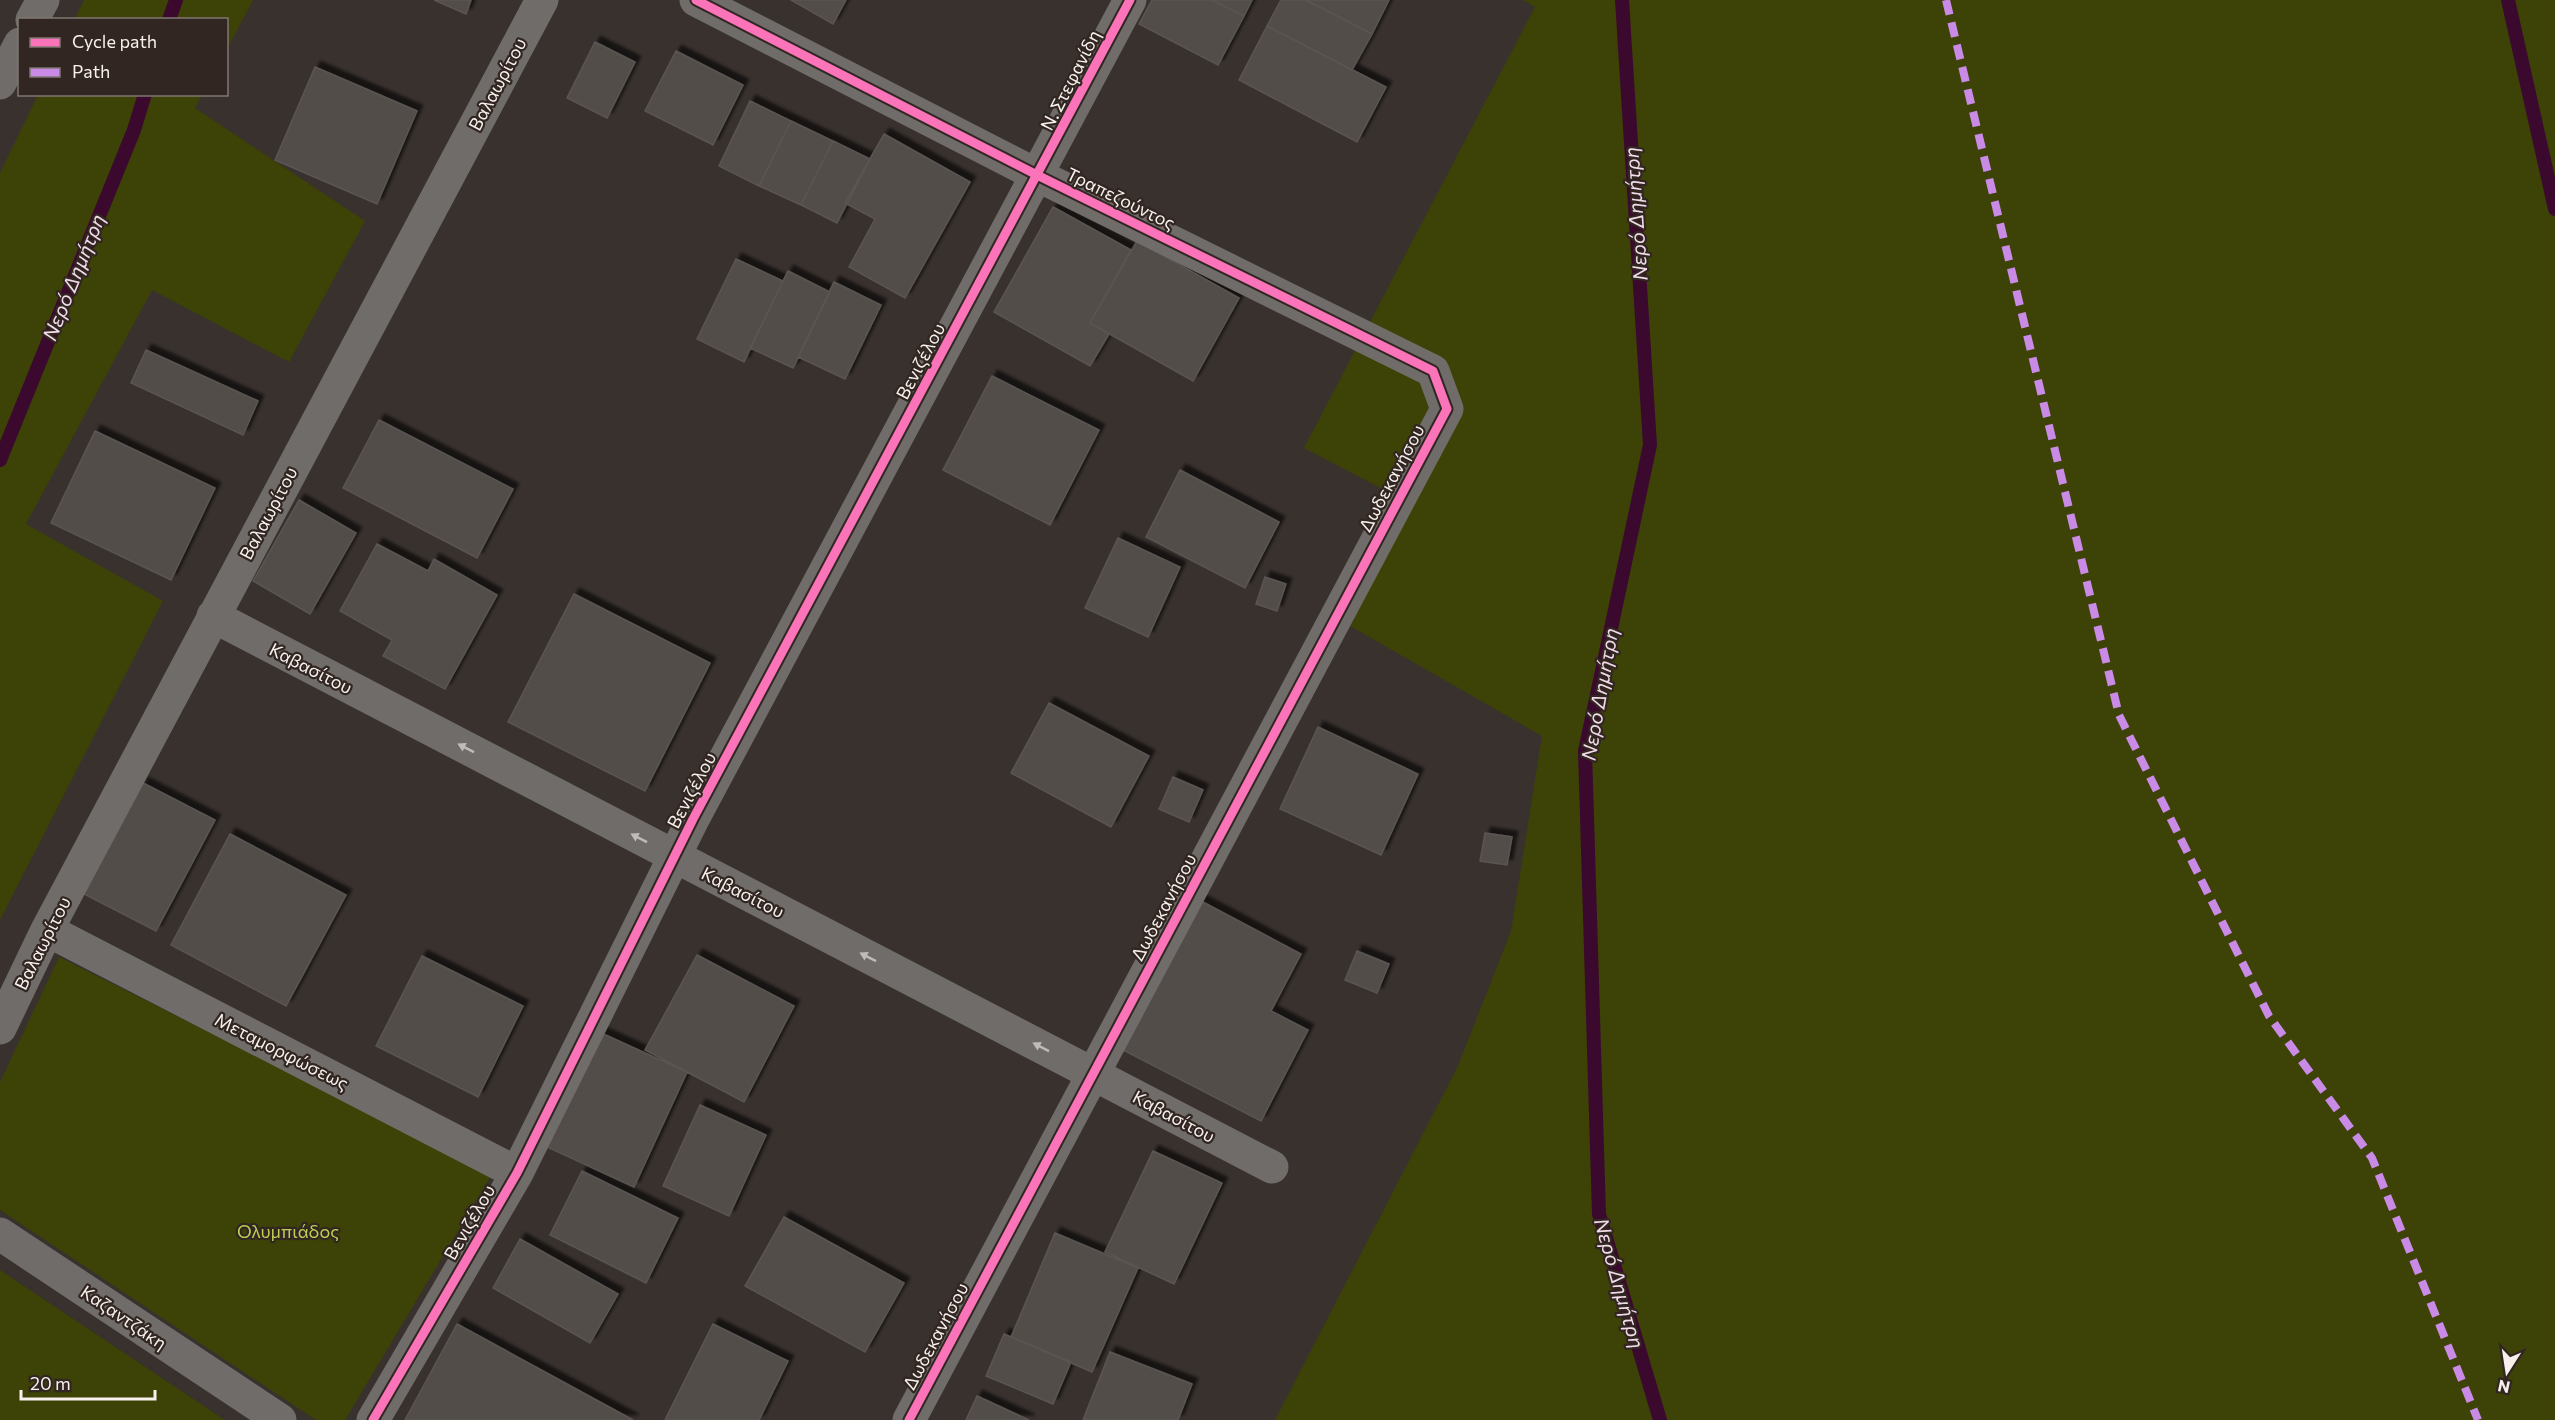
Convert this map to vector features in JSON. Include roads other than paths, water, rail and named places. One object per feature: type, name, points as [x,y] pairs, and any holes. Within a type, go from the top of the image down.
[{"type":"street","points":[[34,18],[43,0]]},
{"type":"street","name":"Βαλαωρίτου","points":[[0,1028],[47,930],[542,0]]},
{"type":"street","name":"Τραπεζούντος","points":[[696,0],[1039,176],[1433,371],[1447,409]]},
{"type":"street","name":"Ν. Στεφανίδη","points":[[1039,176],[1130,0]]},
{"type":"street","points":[[0,24],[18,38]]},
{"type":"street","points":[[0,83],[18,48]]},
{"type":"street","name":"Βενιζέλου","points":[[373,1420],[517,1173],[674,856],[1039,176]]},
{"type":"street","name":"Δωδεκανήσου","points":[[909,1420],[1447,409]]},
{"type":"street","name":"Καβασίτου","points":[[213,616],[1272,1167]]},
{"type":"street","name":"Μεταμορφώσεως","points":[[47,930],[517,1173]]},
{"type":"street","name":"Καζαντζάκη","points":[[0,1234],[280,1420]]},
{"type":"waterway","name":"Νερό Δημήτρη","points":[[170,18],[176,0]]},
{"type":"waterway","name":"Νερό Δημήτρη","points":[[1622,0],[1650,445],[1585,751],[1599,1214],[1660,1420]]},
{"type":"waterway","name":"Νερό Δημήτρη","points":[[2508,0],[2555,209]]},
{"type":"waterway","name":"Νερό Δημήτρη","points":[[0,460],[134,130],[144,96]]},
{"type":"park label","name":"Ολυμπιάδος","points":[[288,1231]]}]
